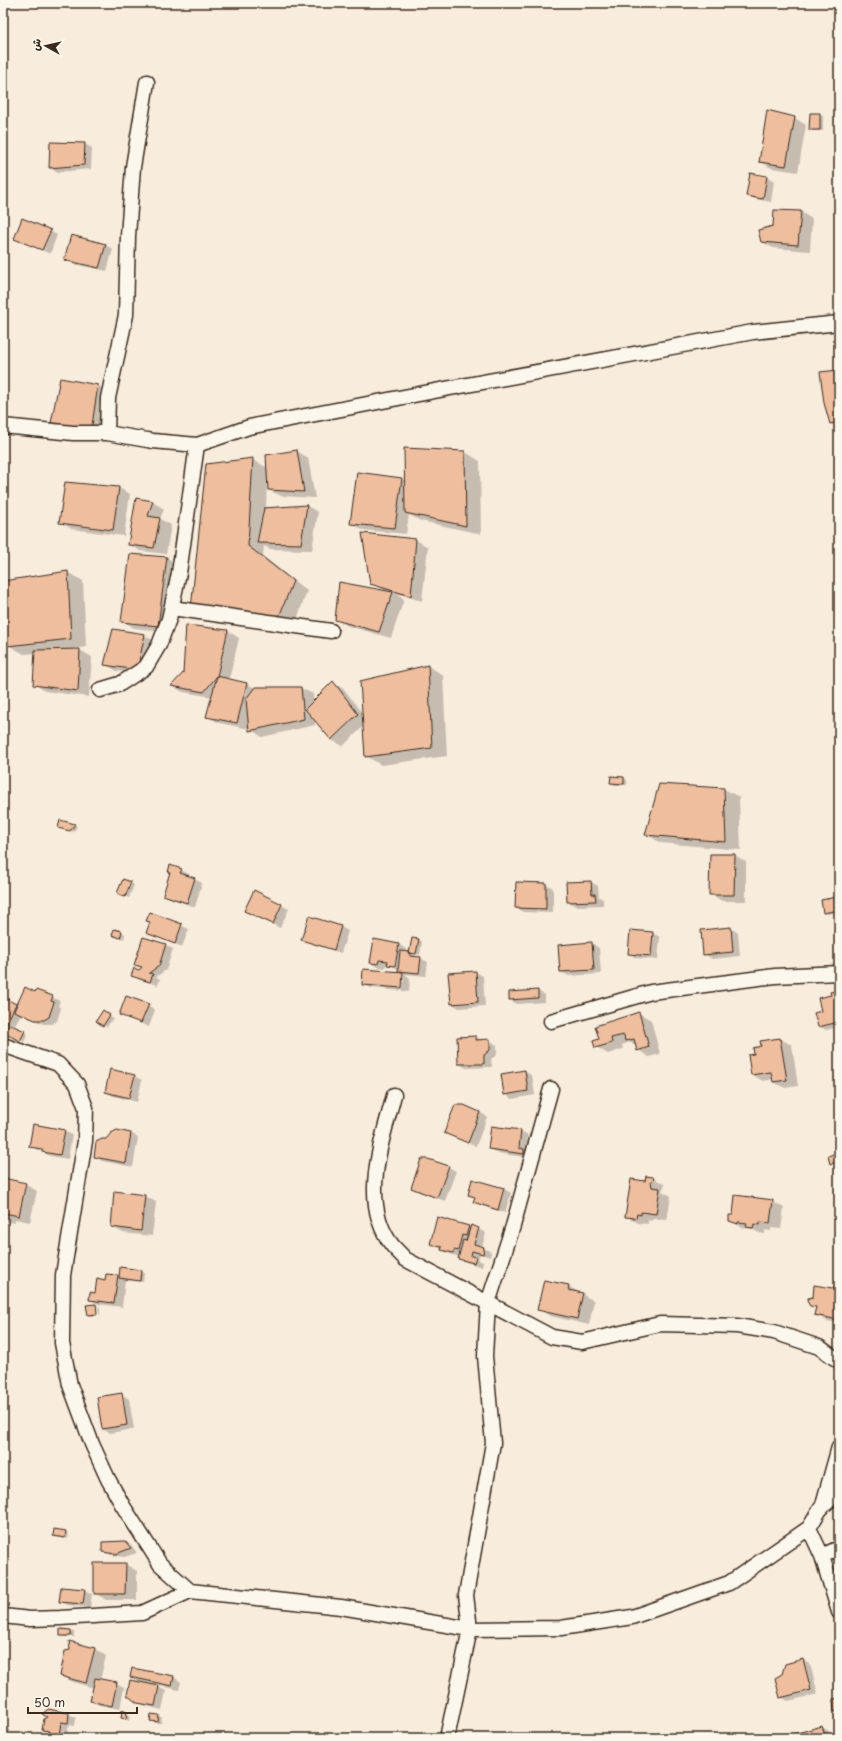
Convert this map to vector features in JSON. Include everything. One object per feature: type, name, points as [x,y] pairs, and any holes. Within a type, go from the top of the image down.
[{"type":"street","points":[[107,433],[108,398],[126,316],[128,236],[133,167],[147,82]]},
{"type":"street","points":[[3,426],[73,433],[107,433],[153,441],[197,445],[249,426],[753,332],[839,323]]},
{"type":"street","points":[[100,690],[120,684],[146,667],[159,646],[169,619],[179,573],[197,445]]},
{"type":"street","points":[[172,608],[331,631]]},
{"type":"street","points":[[551,1021],[651,992],[775,976],[839,973]]},
{"type":"street","points":[[3,1045],[58,1064],[77,1084],[86,1108],[85,1141],[63,1274],[62,1343],[70,1385],[92,1444],[108,1479],[123,1506],[160,1564],[190,1591]]},
{"type":"street","points":[[446,1738],[470,1629],[466,1595],[493,1443],[485,1356],[488,1303],[512,1226],[551,1089]]},
{"type":"street","points":[[394,1095],[377,1168],[374,1198],[381,1222],[392,1245],[405,1259],[552,1337],[582,1342],[660,1324],[737,1326],[774,1332],[819,1347],[839,1361]]},
{"type":"street","points":[[3,1616],[30,1619],[142,1613],[190,1591],[341,1606],[470,1629],[561,1628],[632,1617],[729,1583],[809,1528],[821,1508],[839,1446]]},
{"type":"street","points":[[821,1508],[839,1492]]},
{"type":"street","points":[[809,1528],[822,1556],[839,1612]]},
{"type":"street","points":[[822,1556],[839,1548]]},
{"type":"building","points":[[767,110],[795,117],[786,166],[759,162]]},
{"type":"building","points":[[810,113],[820,113],[820,130],[809,130]]},
{"type":"building","points":[[50,142],[85,143],[84,165],[49,168]]},
{"type":"building","points":[[750,173],[767,176],[763,199],[746,196]]},
{"type":"building","points":[[774,210],[801,211],[798,245],[761,242],[758,230],[773,226]]},
{"type":"building","points":[[22,218],[51,230],[42,250],[14,239]]},
{"type":"building","points":[[71,235],[106,244],[99,268],[64,260]]},
{"type":"building","points":[[839,370],[839,422],[830,424],[824,403],[820,372]]},
{"type":"building","points":[[60,378],[98,385],[91,432],[51,423]]},
{"type":"building","points":[[404,448],[465,451],[466,526],[405,513]]},
{"type":"building","points":[[297,450],[304,492],[268,490],[266,455]]},
{"type":"building","points":[[253,458],[248,546],[293,581],[279,617],[191,609],[206,464]]},
{"type":"building","points":[[357,472],[402,478],[395,528],[350,524]]},
{"type":"building","points":[[65,482],[119,487],[113,530],[59,523]]},
{"type":"building","points":[[136,498],[153,501],[148,516],[160,518],[154,548],[128,545]]},
{"type":"building","points":[[307,505],[301,544],[257,543],[264,508]]},
{"type":"building","points":[[362,533],[416,539],[411,596],[370,584]]},
{"type":"building","points":[[130,554],[167,557],[158,626],[121,622]]},
{"type":"building","points":[[68,571],[71,639],[7,646],[3,615],[3,581]]},
{"type":"building","points":[[339,582],[393,592],[379,632],[335,620]]},
{"type":"building","points":[[186,625],[228,630],[217,676],[204,692],[171,686],[183,673]]},
{"type":"building","points":[[113,629],[145,634],[137,670],[104,665]]},
{"type":"building","points":[[80,649],[78,691],[33,685],[35,650]]},
{"type":"building","points":[[428,665],[432,748],[365,757],[360,681]]},
{"type":"building","points":[[217,676],[247,683],[237,723],[206,717]]},
{"type":"building","points":[[333,681],[358,714],[331,740],[305,709]]},
{"type":"building","points":[[255,687],[301,687],[304,719],[249,731],[246,699]]},
{"type":"building","points":[[611,776],[624,777],[624,784],[610,783]]},
{"type":"building","points":[[659,784],[724,788],[726,842],[645,835]]},
{"type":"building","points":[[60,820],[75,824],[70,831],[58,828]]},
{"type":"building","points":[[710,854],[735,854],[734,895],[709,895]]},
{"type":"building","points":[[170,865],[182,869],[180,873],[195,878],[187,903],[163,895],[170,872],[168,872]]},
{"type":"building","points":[[123,879],[131,882],[125,897],[117,893]]},
{"type":"building","points":[[591,881],[592,894],[595,894],[596,901],[567,902],[566,882]]},
{"type":"building","points":[[516,882],[546,883],[546,909],[515,908]]},
{"type":"building","points":[[254,890],[282,904],[273,924],[244,911]]},
{"type":"building","points":[[836,897],[839,910],[823,913],[821,900]]},
{"type":"building","points":[[150,912],[182,924],[175,944],[146,933],[150,922],[146,921]]},
{"type":"building","points":[[309,916],[341,926],[334,950],[301,940]]},
{"type":"building","points":[[731,927],[733,952],[703,955],[701,930]]},
{"type":"building","points":[[114,929],[122,931],[120,938],[112,935]]},
{"type":"building","points":[[630,930],[653,932],[651,956],[628,954]]},
{"type":"building","points":[[143,937],[166,944],[159,966],[149,973],[153,974],[150,982],[131,976],[134,968],[139,970],[142,967],[134,965]]},
{"type":"building","points":[[412,938],[419,939],[416,954],[409,953]]},
{"type":"building","points":[[374,939],[399,944],[395,966],[387,965],[388,961],[379,960],[378,964],[370,963]]},
{"type":"building","points":[[592,942],[594,970],[560,972],[558,945]]},
{"type":"building","points":[[400,951],[410,952],[410,956],[421,957],[419,973],[398,971]]},
{"type":"building","points":[[363,969],[403,972],[402,988],[362,985]]},
{"type":"building","points":[[476,971],[478,1002],[451,1004],[448,973]]},
{"type":"building","points":[[25,987],[35,992],[36,990],[53,996],[51,1001],[54,1002],[49,1017],[44,1020],[35,1020],[14,1011]]},
{"type":"building","points":[[538,990],[538,998],[509,1000],[509,992]]},
{"type":"building","points":[[839,990],[839,1022],[818,1027],[814,1013],[821,1011],[818,998],[831,995],[830,992]]},
{"type":"building","points":[[126,996],[149,1004],[141,1023],[119,1015]]},
{"type":"building","points":[[3,997],[16,1004],[3,1031]]},
{"type":"building","points":[[103,1010],[110,1015],[103,1026],[96,1021]]},
{"type":"building","points":[[639,1012],[649,1047],[637,1051],[634,1039],[625,1041],[624,1035],[611,1038],[612,1043],[595,1048],[593,1041],[599,1039],[595,1026]]},
{"type":"building","points":[[9,1024],[25,1031],[20,1041],[4,1033]]},
{"type":"building","points":[[476,1036],[476,1040],[490,1039],[490,1050],[484,1055],[484,1064],[458,1064],[457,1037]]},
{"type":"building","points":[[780,1038],[787,1080],[773,1082],[771,1072],[751,1075],[748,1055],[754,1054],[753,1048],[761,1046],[760,1041]]},
{"type":"building","points":[[110,1069],[135,1075],[129,1098],[105,1092]]},
{"type":"building","points":[[525,1070],[528,1091],[504,1095],[501,1074]]},
{"type":"building","points":[[455,1105],[464,1105],[480,1112],[468,1143],[444,1133]]},
{"type":"building","points":[[33,1124],[65,1130],[60,1155],[42,1152],[42,1149],[29,1147]]},
{"type":"building","points":[[491,1126],[521,1130],[519,1148],[524,1149],[524,1154],[488,1149]]},
{"type":"building","points":[[117,1130],[131,1133],[126,1163],[94,1157],[96,1142],[106,1139],[111,1133]]},
{"type":"building","points":[[839,1152],[839,1161],[830,1164],[828,1156]]},
{"type":"building","points":[[421,1159],[428,1159],[449,1166],[437,1198],[411,1188]]},
{"type":"building","points":[[646,1176],[653,1177],[654,1179],[651,1182],[652,1187],[660,1188],[656,1214],[641,1212],[641,1215],[637,1214],[636,1218],[625,1217],[631,1179],[645,1181]]},
{"type":"building","points":[[3,1178],[26,1183],[19,1216],[4,1213],[3,1217]]},
{"type":"building","points":[[472,1179],[504,1188],[498,1210],[473,1202],[475,1197],[468,1195]]},
{"type":"building","points":[[114,1191],[145,1195],[141,1231],[111,1227]]},
{"type":"building","points":[[735,1195],[773,1200],[770,1223],[760,1222],[760,1225],[754,1224],[753,1228],[746,1227],[747,1223],[738,1222],[738,1224],[729,1221],[729,1215],[733,1215]]},
{"type":"building","points":[[437,1217],[469,1226],[466,1236],[462,1235],[458,1251],[454,1250],[453,1253],[441,1250],[442,1247],[430,1244]]},
{"type":"building","points":[[471,1225],[479,1228],[474,1244],[484,1247],[483,1254],[472,1251],[471,1256],[476,1257],[474,1263],[458,1259],[463,1240],[466,1241]]},
{"type":"building","points":[[120,1267],[141,1270],[140,1281],[119,1278]]},
{"type":"building","points":[[106,1274],[118,1275],[114,1303],[89,1300],[90,1292],[95,1293],[97,1278],[105,1280]]},
{"type":"building","points":[[544,1280],[569,1285],[568,1290],[583,1293],[577,1319],[537,1310]]},
{"type":"building","points":[[814,1285],[839,1289],[839,1320],[814,1315],[816,1307],[810,1306],[807,1301],[808,1298],[813,1297]]},
{"type":"building","points":[[96,1304],[97,1314],[88,1315],[86,1305]]},
{"type":"building","points":[[122,1393],[127,1425],[102,1429],[97,1397]]},
{"type":"building","points":[[54,1529],[66,1531],[65,1538],[53,1536]]},
{"type":"building","points":[[125,1541],[131,1548],[116,1554],[102,1552],[102,1542]]},
{"type":"building","points":[[94,1563],[126,1563],[125,1594],[94,1594]]},
{"type":"building","points":[[61,1587],[85,1589],[83,1604],[59,1602]]},
{"type":"building","points":[[60,1629],[71,1630],[71,1636],[60,1636]]},
{"type":"building","points":[[69,1641],[95,1648],[86,1683],[60,1676],[65,1651],[70,1650]]},
{"type":"building","points":[[803,1659],[811,1690],[780,1698],[775,1678],[782,1674],[785,1664]]},
{"type":"building","points":[[132,1668],[174,1676],[172,1686],[130,1677]]},
{"type":"building","points":[[95,1678],[117,1682],[112,1706],[90,1701]]},
{"type":"building","points":[[130,1680],[159,1686],[155,1706],[137,1703],[127,1695]]},
{"type":"building","points":[[839,1698],[839,1711],[834,1712],[833,1699]]},
{"type":"building","points":[[48,1709],[69,1713],[68,1723],[61,1722],[60,1738],[49,1738],[50,1731],[42,1730],[44,1719],[47,1717],[42,1714]]},
{"type":"building","points":[[122,1710],[127,1712],[126,1719],[121,1718]]},
{"type":"building","points":[[151,1714],[159,1715],[158,1722],[150,1721]]},
{"type":"building","points":[[822,1726],[826,1738],[791,1738],[790,1735]]}]
